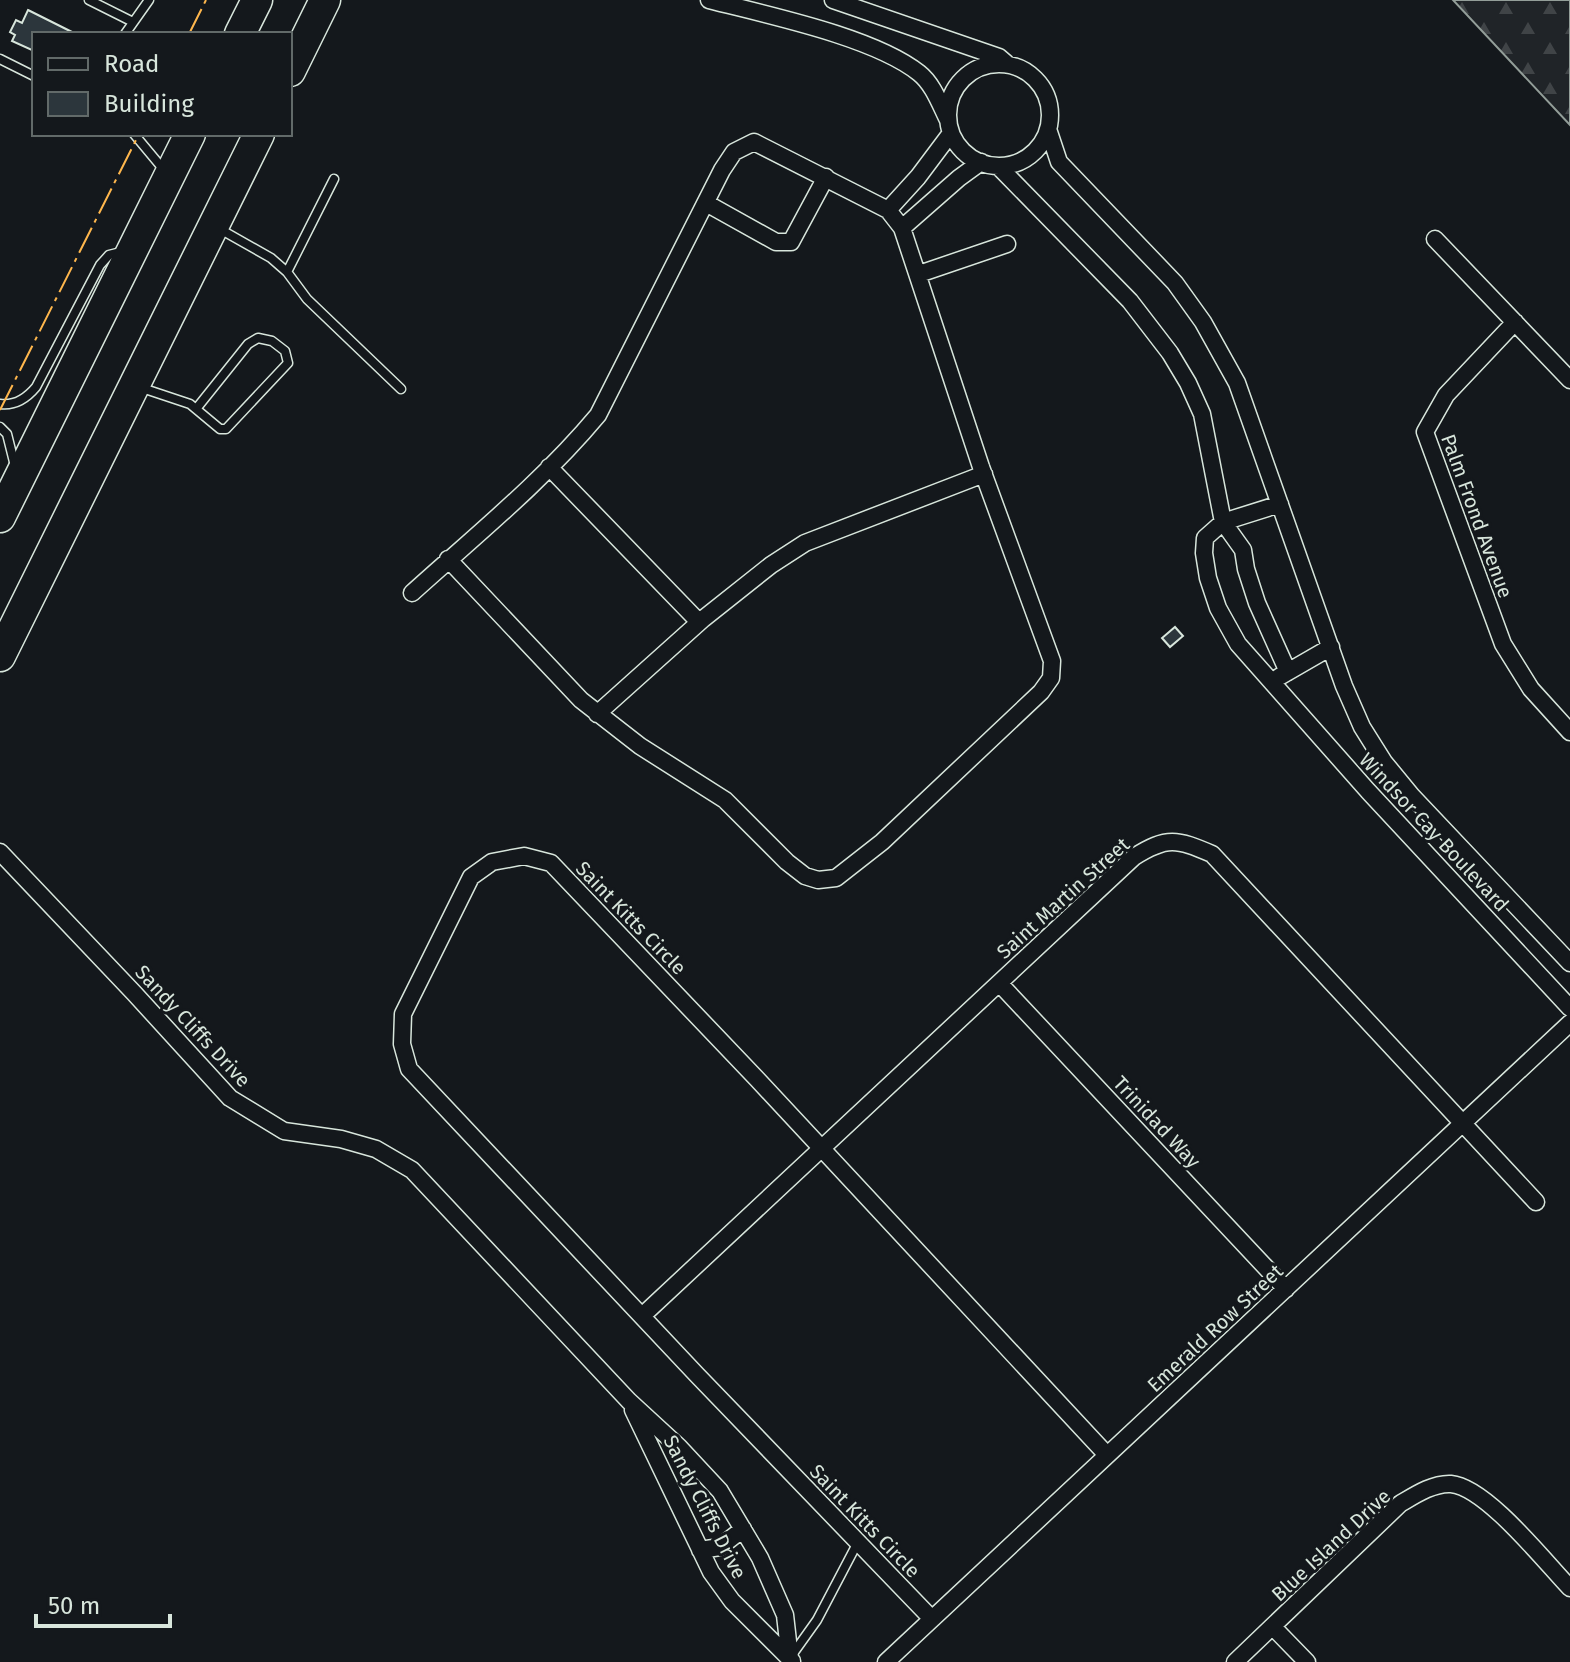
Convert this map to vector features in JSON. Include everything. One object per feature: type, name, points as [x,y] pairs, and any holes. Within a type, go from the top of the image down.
[{"type":"highway","points":[[241,32],[257,0]]},
{"type":"highway","points":[[292,67],[325,0]]},
{"type":"highway","points":[[0,517],[189,136]]},
{"type":"highway","points":[[0,656],[258,136]]},
{"type":"street","name":"Windsor Cay Boulevard","points":[[833,0],[999,57],[1037,81],[1046,95],[1050,112],[1048,129],[1059,162],[1175,283],[1203,322],[1237,383],[1362,727],[1384,762],[1412,796],[1570,963]]},
{"type":"street","points":[[714,1],[826,32],[897,59],[921,74],[937,96],[960,147],[981,162],[998,166],[1015,163],[1029,156],[1041,144],[1048,129]]},
{"type":"street","points":[[888,210],[918,177],[950,127],[949,105],[954,90],[977,69],[991,64],[1007,64]]},
{"type":"street","points":[[412,593],[448,559],[549,467],[598,415],[734,152],[754,142],[888,210],[902,228],[984,474],[1052,661],[1051,678],[1041,692],[882,842],[836,878],[818,880],[805,876],[787,862],[725,800],[640,746],[597,714],[448,559]]},
{"type":"street","points":[[902,228],[981,162]]},
{"type":"street","points":[[998,166],[1130,301],[1170,353],[1202,414],[1223,522],[1243,550],[1257,603],[1288,672]]},
{"type":"street","points":[[706,203],[776,242],[791,242],[826,177]]},
{"type":"street","points":[[1435,239],[1570,380]]},
{"type":"street","points":[[919,274],[1007,244]]},
{"type":"street","name":"Palm Frond Avenue","points":[[1515,322],[1446,395],[1425,432],[1503,644],[1531,689],[1570,732]]},
{"type":"street","points":[[549,467],[699,622]]},
{"type":"street","points":[[597,714],[699,622],[771,565],[805,543],[984,474]]},
{"type":"street","points":[[1223,522],[1280,504]]},
{"type":"street","name":"Windsor Cay Boulevard","points":[[1223,522],[1205,538],[1204,553],[1218,608],[1238,644],[1570,1008]]},
{"type":"street","points":[[1271,682],[1331,647]]},
{"type":"street","name":"Saint Martin Street","points":[[642,1316],[1134,857],[1155,844],[1182,841],[1212,854],[1536,1202]]},
{"type":"street","name":"Sandy Cliffs Drive","points":[[0,852],[230,1098],[284,1131],[341,1139],[376,1149],[412,1170],[629,1401],[679,1447],[720,1491],[760,1558],[785,1615],[791,1660]]},
{"type":"street","name":"Saint Kitts Circle","points":[[932,1619],[409,1069],[402,1044],[403,1014],[471,877],[492,862],[524,856],[551,863],[822,1148],[1107,1455]]},
{"type":"street","name":"Trinidad Way","points":[[999,983],[1286,1289]]},
{"type":"street","name":"Emerald Row Street","points":[[886,1662],[1570,1023]]},
{"type":"street","name":"Sandy Cliffs Drive","points":[[629,1401],[711,1572],[732,1601],[791,1660]]},
{"type":"street","name":"Blue Island Drive","points":[[1235,1662],[1400,1504],[1424,1490],[1449,1484],[1466,1488],[1498,1512],[1570,1588]]},
{"type":"street","points":[[700,1550],[720,1547],[743,1529]]},
{"type":"street","points":[[1273,1627],[1307,1662]]},
{"type":"lane","points":[[89,0],[133,22]]},
{"type":"lane","points":[[126,32],[149,0]]},
{"type":"lane","points":[[0,59],[32,75]]},
{"type":"lane","points":[[136,136],[169,176]]},
{"type":"lane","points":[[287,272],[334,179]]},
{"type":"lane","points":[[213,226],[271,258],[287,272],[307,299],[401,389]]},
{"type":"lane","points":[[0,404],[9,405],[29,395],[100,265],[109,255],[134,248]]},
{"type":"lane","points":[[134,385],[190,404],[196,409],[220,429],[226,429],[288,363],[285,351],[272,341],[258,338],[248,344],[196,409]]},
{"type":"lane","points":[[0,427],[7,434],[18,480]]},
{"type":"lane","points":[[791,1660],[817,1620],[858,1542]]},
{"type":"green space","points":[[1453,0],[1570,0],[1570,125]]},
{"type":"building","points":[[28,10],[72,32],[32,32],[32,50],[12,41],[15,35],[10,32],[16,20],[22,23]]},
{"type":"building","points":[[1175,627],[1183,636],[1170,647],[1162,638]]},
{"type":"power","points":[[190,32],[206,0]]},
{"type":"power","points":[[0,410],[138,136]]}]
